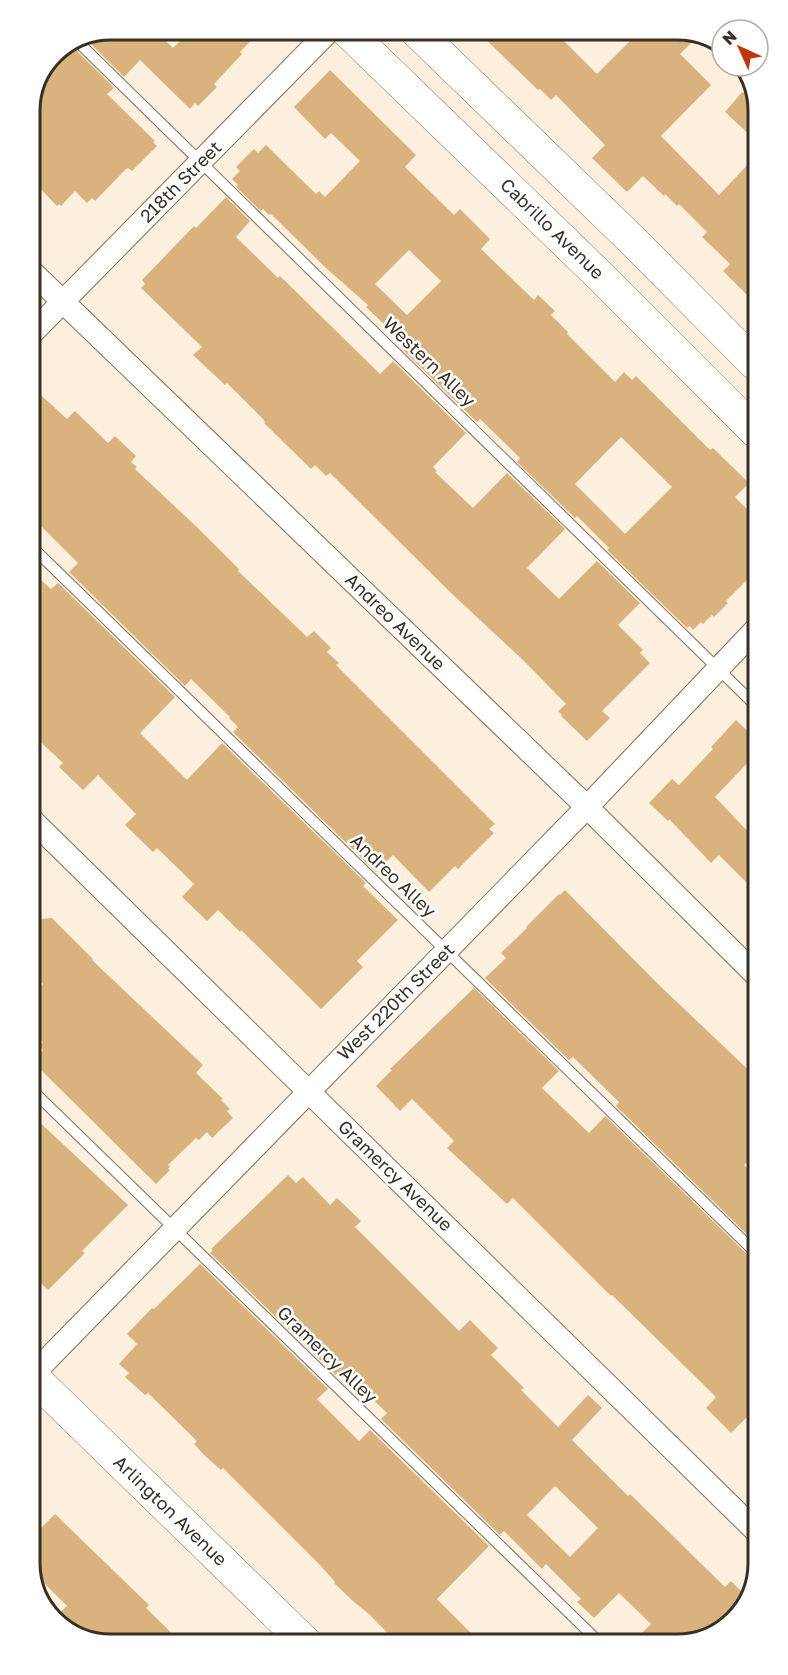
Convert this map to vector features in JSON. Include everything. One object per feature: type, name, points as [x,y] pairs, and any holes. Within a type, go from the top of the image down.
[{"type":"main road","name":"Cabrillo Avenue","points":[[357,40],[591,267],[748,424]]},
{"type":"main road","points":[[426,41],[748,357]]},
{"type":"main road","name":"Arlington Avenue","points":[[40,1384],[297,1634]]},
{"type":"street","name":"218th Street","points":[[41,324],[320,40]]},
{"type":"street","name":"Andreo Avenue","points":[[41,281],[587,807],[748,967]]},
{"type":"street","name":"West 220th Street","points":[[40,1366],[587,807],[748,637]]},
{"type":"street","name":"Gramercy Avenue","points":[[41,828],[748,1523]]},
{"type":"lane","name":"Western Alley","points":[[83,47],[748,698]]},
{"type":"lane","name":"Andreo Alley","points":[[41,555],[748,1245]]},
{"type":"lane","name":"Gramercy Alley","points":[[40,1098],[591,1634]]},
{"type":"building","points":[[111,40],[165,40],[173,48],[181,40],[251,40],[240,52],[242,54],[214,84],[217,87],[198,106],[195,103],[190,109],[140,60],[124,77],[90,43]]},
{"type":"building","points":[[487,41],[564,41],[597,74],[630,41],[692,42],[680,54],[711,85],[661,136],[719,195],[748,164],[748,296],[723,271],[730,264],[702,237],[707,232],[679,204],[677,206],[665,194],[664,196],[643,176],[627,192],[592,158],[605,145],[556,95],[551,100],[540,89],[538,90]]},
{"type":"building","points":[[76,50],[114,88],[107,94],[155,141],[153,142],[157,146],[132,171],[126,169],[95,201],[92,198],[87,203],[75,191],[61,206],[59,204],[57,206],[41,189],[41,107],[43,93],[55,68]]},
{"type":"building","points":[[330,70],[416,155],[405,167],[454,215],[460,209],[490,239],[481,249],[534,300],[538,295],[555,311],[551,315],[568,332],[567,334],[615,382],[624,372],[632,380],[636,376],[710,450],[713,448],[748,482],[735,497],[748,510],[748,579],[714,617],[712,615],[693,630],[690,626],[687,628],[607,550],[609,548],[577,516],[575,518],[517,462],[520,458],[480,419],[477,422],[403,350],[407,346],[366,307],[368,305],[271,214],[269,215],[263,209],[261,211],[236,187],[238,185],[232,179],[240,171],[236,167],[254,149],[258,153],[266,145],[316,194],[319,191],[325,197],[360,161],[331,133],[325,139],[294,107]],"holes":[[[409,250],[441,281],[407,315],[375,284]],[[621,437],[672,487],[625,534],[575,484]]]},
{"type":"building","points":[[745,91],[747,102],[748,133],[725,112]]},
{"type":"building","points":[[226,197],[250,221],[236,237],[278,278],[280,276],[380,374],[393,361],[466,433],[433,467],[437,471],[435,472],[473,508],[507,473],[565,529],[527,568],[559,599],[597,561],[640,603],[618,625],[643,650],[640,653],[650,663],[602,711],[610,718],[587,741],[558,711],[566,704],[523,660],[450,592],[330,473],[326,476],[315,465],[311,469],[227,383],[225,385],[193,355],[202,347],[141,288],[145,284],[142,280],[194,226],[196,228]]},
{"type":"building","points":[[41,395],[67,419],[75,411],[108,443],[115,436],[136,456],[131,462],[137,467],[135,469],[307,637],[314,631],[331,648],[327,652],[339,663],[336,665],[495,824],[489,829],[494,833],[458,869],[455,866],[429,892],[393,855],[376,872],[233,732],[238,727],[230,717],[191,679],[185,686],[69,572],[78,563],[41,526]]},
{"type":"building","points":[[41,580],[51,589],[58,583],[175,697],[140,733],[187,780],[222,743],[366,883],[363,886],[398,920],[357,961],[363,967],[321,1009],[218,910],[207,921],[182,897],[194,884],[157,848],[153,852],[125,825],[136,814],[98,775],[83,790],[59,767],[63,763],[41,742]]},
{"type":"building","points":[[736,720],[748,731],[748,762],[715,797],[748,832],[748,884],[719,855],[711,863],[669,819],[668,821],[649,803],[672,779],[679,785],[713,749],[711,747]]},
{"type":"building","points":[[565,890],[659,985],[748,1069],[748,1161],[744,1165],[748,1169],[748,1235],[616,1106],[619,1102],[573,1057],[569,1060],[485,978],[506,958],[501,953]]},
{"type":"building","points":[[52,918],[92,960],[203,1065],[196,1073],[230,1109],[227,1111],[233,1118],[212,1138],[207,1132],[199,1140],[196,1138],[168,1165],[170,1170],[156,1184],[40,1069],[40,1053],[43,1050],[40,1047],[43,1042],[40,1039],[40,987],[43,984],[40,981],[40,919]]},
{"type":"building","points":[[474,988],[559,1071],[542,1088],[589,1133],[605,1116],[748,1255],[748,1416],[731,1433],[706,1408],[716,1397],[513,1198],[507,1204],[447,1148],[454,1141],[412,1099],[400,1111],[376,1086],[392,1070],[390,1069]]},
{"type":"building","points":[[40,1123],[128,1205],[82,1251],[85,1253],[48,1290],[40,1282]]},
{"type":"building","points":[[288,1175],[296,1183],[303,1177],[330,1205],[337,1198],[361,1221],[355,1227],[459,1331],[470,1320],[498,1348],[491,1355],[524,1388],[521,1390],[558,1427],[588,1395],[602,1408],[572,1440],[725,1587],[731,1581],[742,1592],[733,1607],[720,1620],[700,1631],[677,1634],[641,1634],[651,1624],[619,1593],[594,1618],[577,1602],[581,1599],[546,1564],[542,1569],[504,1531],[500,1535],[381,1419],[387,1413],[345,1373],[339,1378],[210,1253],[213,1250],[211,1249]],"holes":[[[555,1486],[598,1528],[570,1557],[527,1515]]]},
{"type":"building","points":[[200,1264],[328,1389],[317,1399],[359,1441],[370,1430],[489,1546],[437,1599],[472,1634],[388,1634],[334,1583],[319,1564],[223,1468],[221,1470],[204,1455],[194,1444],[197,1441],[148,1393],[145,1395],[125,1377],[129,1373],[119,1364],[137,1344],[127,1334],[152,1308],[154,1309]]},
{"type":"building","points":[[55,1514],[149,1605],[146,1608],[173,1634],[97,1633],[88,1631],[68,1620],[60,1613],[67,1606],[43,1582],[40,1564],[40,1529]]}]
